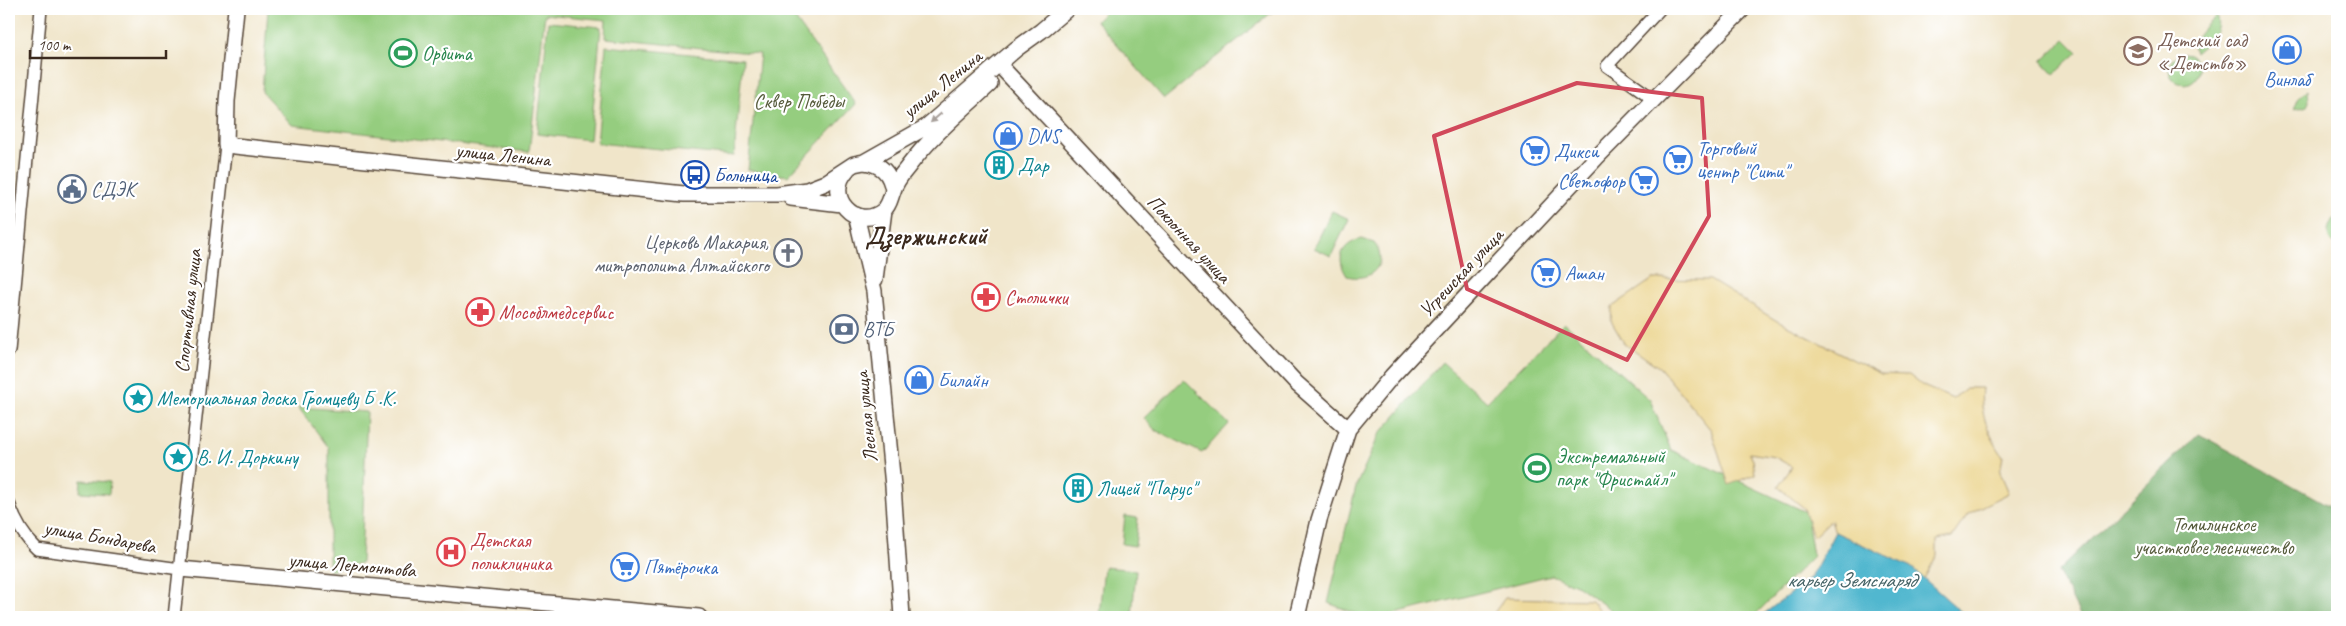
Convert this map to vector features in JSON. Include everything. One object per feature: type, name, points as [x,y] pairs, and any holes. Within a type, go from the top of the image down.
[{"type":"street","points":[[9,352],[41,9]]},
{"type":"street","name":"Спортивная улица","points":[[174,617],[226,145],[227,101],[236,9]]},
{"type":"street","name":"улица Ленина","points":[[226,145],[684,194],[777,194],[807,190],[825,183],[848,168],[864,162],[926,126],[1016,49],[1067,9]]},
{"type":"street","points":[[1652,102],[1644,93],[1608,66],[1660,9]]},
{"type":"street","name":"Угрешская улица","points":[[1297,617],[1319,520],[1348,429],[1392,376],[1596,158],[1743,9]]},
{"type":"street","name":"улица Ленина","points":[[874,290],[884,210],[890,203],[893,190],[906,169],[934,135],[1022,55],[1041,31]]},
{"type":"street","name":"Поклонная улица","points":[[1005,71],[1296,383],[1348,429]]},
{"type":"street","points":[[864,162],[873,163],[886,171],[891,179],[893,190]]},
{"type":"street","points":[[842,204],[838,187],[842,175],[848,168]]},
{"type":"street","name":"улица Ленина","points":[[777,194],[842,204],[856,215]]},
{"type":"street","points":[[856,215],[865,217],[875,215],[884,210]]},
{"type":"street","name":"Лесная улица","points":[[856,215],[874,290],[893,486],[902,617]]},
{"type":"street","name":"улица Бондарева","points":[[9,503],[15,520],[26,539],[38,550],[180,569]]},
{"type":"street","name":"улица Лермонтова","points":[[180,569],[699,617]]},
{"type":"highlighted area","points":[[1577,83],[1702,98],[1709,216],[1627,360],[1467,289],[1434,136]]},
{"type":"green space","name":"Орбита","points":[[268,9],[788,9],[856,104],[788,176],[748,170],[760,54],[605,38],[606,20],[545,14],[529,152],[292,125],[262,92]]},
{"type":"green space","points":[[1108,9],[1276,9],[1164,99],[1096,21]]},
{"type":"green space","points":[[2216,16],[2218,22],[2215,33],[2195,53],[2194,42],[2196,37]]},
{"type":"green space","points":[[548,22],[601,27],[590,140],[537,134]]},
{"type":"green space","points":[[2065,39],[2078,52],[2054,74],[2042,61]]},
{"type":"green space","points":[[606,46],[743,59],[734,156],[597,143]]},
{"type":"green space","points":[[2184,54],[2190,55],[2198,63],[2198,75],[2190,83],[2184,84],[2178,83],[2170,75],[2169,69],[2170,63],[2178,55]]},
{"type":"green space","points":[[2308,90],[2309,102],[2307,106],[2294,110],[2299,97]]},
{"type":"green space","points":[[1332,211],[1349,219],[1331,256],[1314,248]]},
{"type":"green space","points":[[2337,218],[2337,246],[2330,240],[2328,232],[2330,224]]},
{"type":"green space","points":[[1361,239],[1374,243],[1380,258],[1379,264],[1375,270],[1364,277],[1347,276],[1342,264],[1342,253],[1348,245]]},
{"type":"green space","name":"Экстремальный парк \"Фристайл\"","points":[[1564,323],[1650,400],[1671,450],[1806,512],[1813,556],[1753,617],[1617,617],[1611,610],[1578,586],[1551,575],[1383,617],[1365,617],[1328,603],[1356,486],[1379,435],[1442,362],[1487,402]]},
{"type":"green space","points":[[1184,379],[1229,424],[1202,453],[1155,430],[1144,418]]},
{"type":"green space","points":[[298,407],[367,412],[361,563],[329,571],[329,448]]},
{"type":"green space","name":"Томилинское участковое лесничество","points":[[2199,434],[2337,510],[2337,617],[2081,617],[2058,571]]},
{"type":"green space","points":[[81,480],[110,482],[109,494],[80,492]]},
{"type":"green space","points":[[1125,516],[1138,518],[1135,546],[1122,544]]},
{"type":"green space","points":[[1104,567],[1136,570],[1132,617],[1099,615]]},
{"type":"sand","points":[[1653,279],[1710,280],[1777,321],[1881,374],[1909,375],[1923,386],[1953,399],[1966,388],[1982,388],[1982,406],[1986,424],[2003,456],[2000,472],[2009,493],[1968,514],[1952,537],[1937,540],[1937,555],[1924,579],[1911,567],[1835,532],[1831,520],[1813,537],[1804,508],[1778,487],[1792,467],[1775,457],[1749,453],[1753,460],[1755,474],[1729,485],[1711,430],[1660,368],[1624,343],[1611,321],[1612,307]]},
{"type":"sand","points":[[1505,598],[1591,600],[1605,617],[1491,617]]},
{"type":"water","name":"карьер Земснаряд","points":[[1835,532],[1911,567],[1967,617],[1760,617],[1811,577]]},
{"type":"place","name":"Винлаб","points":[[2287,50]]},
{"type":"place","name":"Детский сад «Детство»","points":[[2138,51]]},
{"type":"place","name":"Орбита","points":[[403,53]]},
{"type":"place","name":"DNS","points":[[1008,136]]},
{"type":"place","name":"Дикси","points":[[1535,151]]},
{"type":"place","name":"Торговый центр \"Сити\"","points":[[1678,160]]},
{"type":"place","name":"Дар","points":[[999,165]]},
{"type":"place","name":"Больница","points":[[695,175]]},
{"type":"place","name":"Светофор","points":[[1644,181]]},
{"type":"place","name":"СДЭК","points":[[72,189]]},
{"type":"place","name":"Церковь Макария, митрополита Алтайского","points":[[788,253]]},
{"type":"place","name":"Ашан","points":[[1546,273]]},
{"type":"place","name":"Столички","points":[[986,297]]},
{"type":"place","name":"Мособлмедсервис","points":[[480,312]]},
{"type":"place","name":"ВТБ","points":[[844,329]]},
{"type":"place","name":"Билайн","points":[[919,380]]},
{"type":"place","name":"Мемориальная доска Громцеву Б .К.","points":[[138,398]]},
{"type":"place","name":"В. И. Доркину","points":[[178,457]]},
{"type":"place","name":"Экстремальный парк \"Фристайл\"","points":[[1537,468]]},
{"type":"place","name":"Лицей \"Парус\"","points":[[1078,488]]},
{"type":"place","name":"Детская поликлиника","points":[[451,552]]},
{"type":"place","name":"Пятёрочка","points":[[625,567]]},
{"type":"district","name":"Дзержинский","points":[[926,236]]},
{"type":"park label","name":"Сквер Победы","points":[[799,101]]}]
